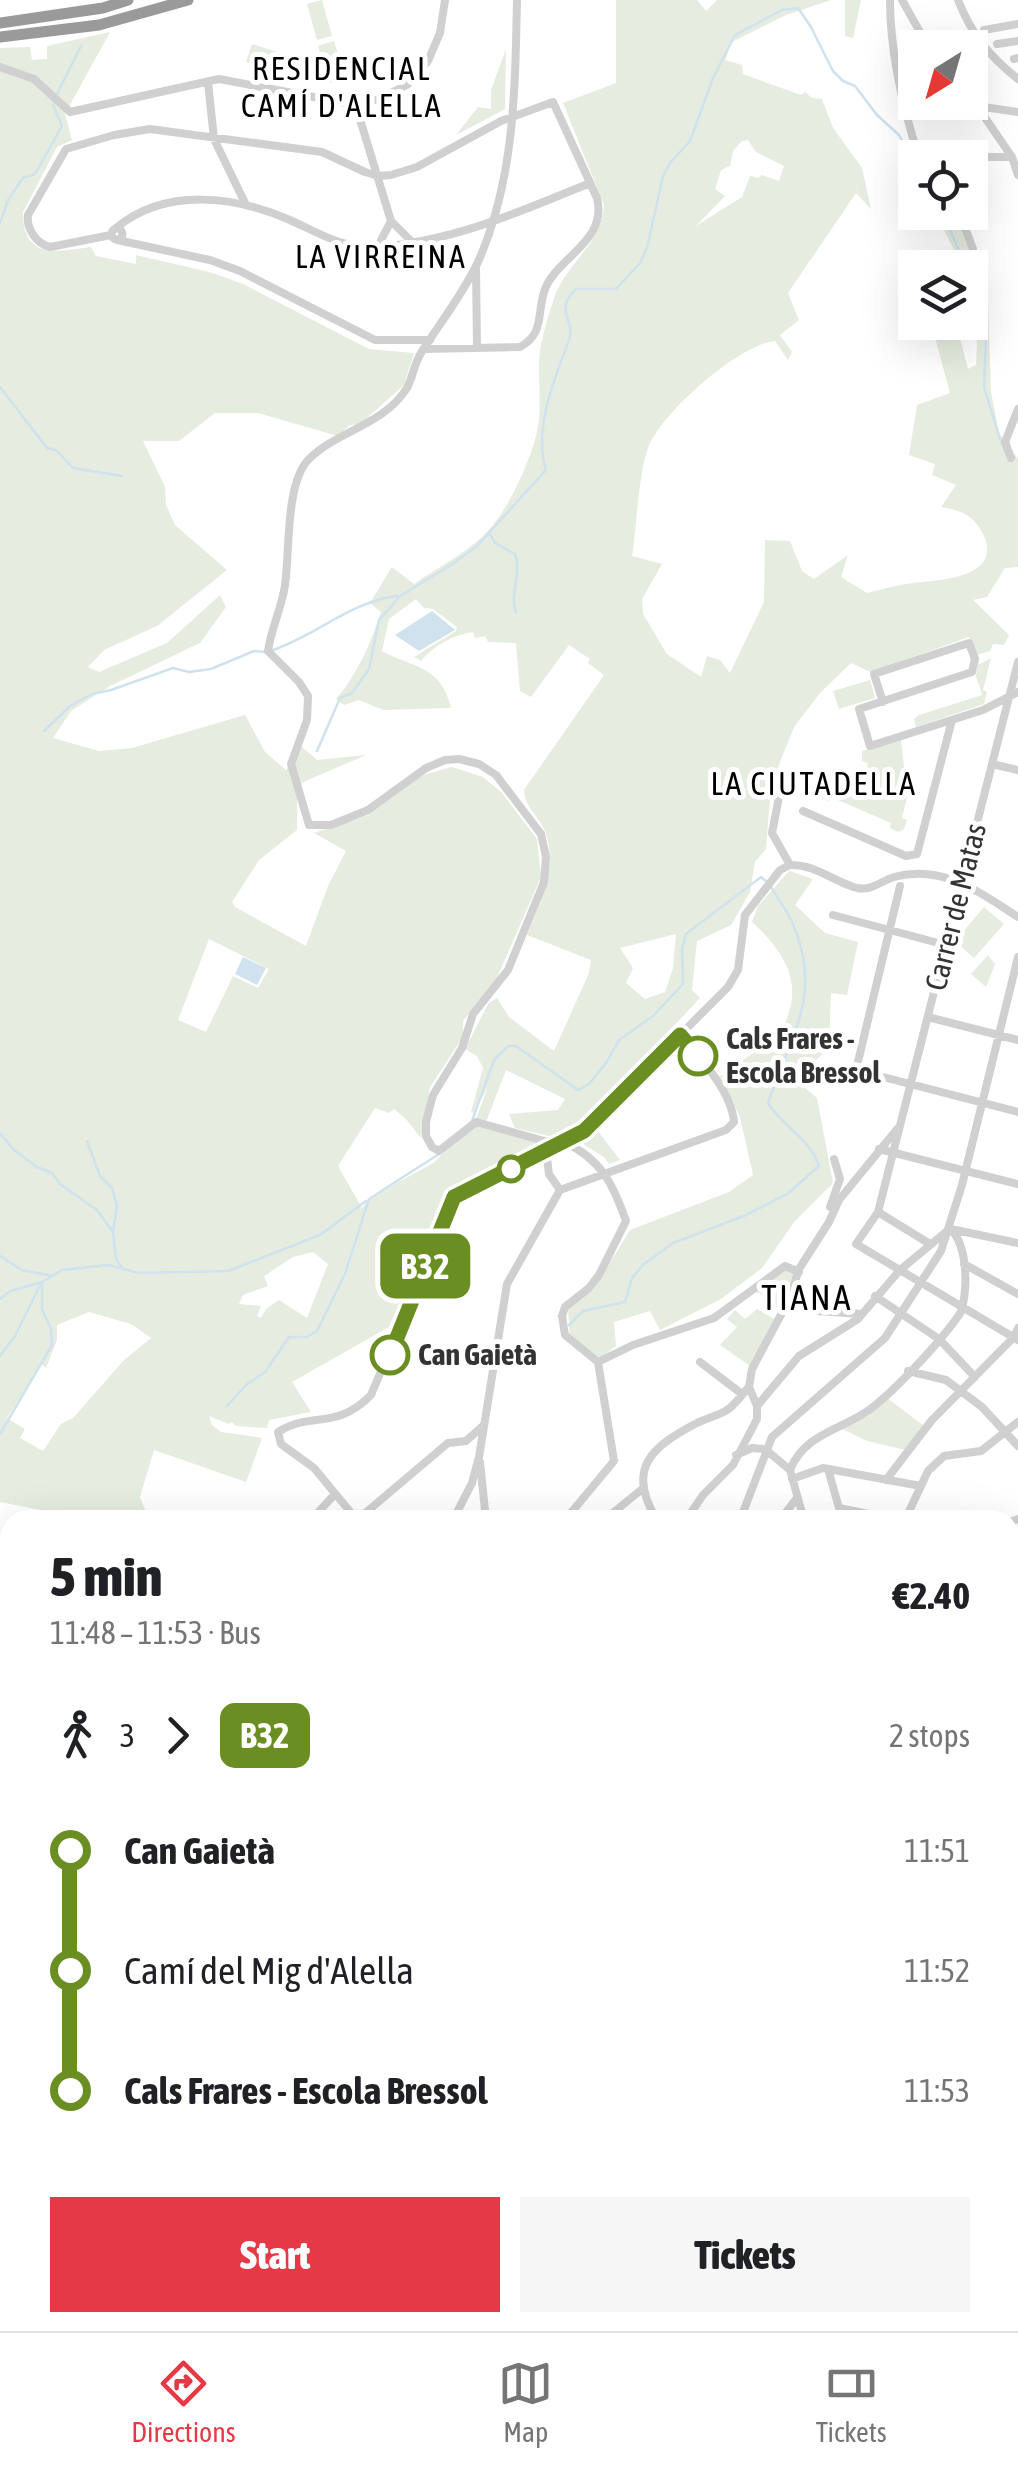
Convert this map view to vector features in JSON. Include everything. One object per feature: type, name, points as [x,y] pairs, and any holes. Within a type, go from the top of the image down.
[{"type":"highway","points":[[0,24],[103,8],[128,0]]},
{"type":"highway","points":[[0,37],[99,25],[188,0]]},
{"type":"street","points":[[0,67],[34,79],[70,112],[225,79],[355,103],[392,94],[421,71],[440,33],[445,0]]},
{"type":"street","points":[[517,0],[509,155],[493,222],[476,265],[424,349],[406,388],[365,426],[311,457],[300,472],[293,500],[284,590],[268,652],[308,696],[307,720],[291,764],[309,825],[331,825],[375,807],[417,772],[458,759],[478,764],[496,775],[537,826],[544,845],[544,882],[508,970],[473,1014],[462,1048],[435,1090],[426,1136],[439,1151],[476,1122],[580,1150],[606,1173],[626,1221],[598,1276],[566,1306],[562,1316],[564,1335],[598,1362],[614,1461],[573,1510]]},
{"type":"street","points":[[890,0],[894,43],[914,140]]},
{"type":"street","points":[[902,0],[919,30]]},
{"type":"street","points":[[958,0],[987,53],[1018,79]]},
{"type":"street","points":[[984,30],[1018,24]]},
{"type":"street","points":[[997,44],[1018,42]]},
{"type":"street","points":[[208,82],[214,138],[246,205]]},
{"type":"street","points":[[424,349],[520,347],[536,336],[546,287],[596,226],[599,206],[590,182],[553,102],[512,116],[418,168],[378,176],[322,152],[150,130],[88,141],[62,152],[28,215],[28,224],[46,246],[118,234],[132,219],[160,205],[184,200],[246,205],[335,242],[376,248],[493,222],[590,182]]},
{"type":"street","points":[[355,103],[391,221],[411,241]]},
{"type":"street","points":[[988,105],[1018,112]]},
{"type":"street","points":[[986,120],[1012,156],[1018,175]]},
{"type":"street","points":[[988,157],[1012,156]]},
{"type":"street","points":[[376,248],[391,221]]},
{"type":"street","points":[[966,230],[973,250]]},
{"type":"street","points":[[118,234],[139,245],[210,260],[240,271],[375,340],[430,340]]},
{"type":"street","points":[[476,265],[478,348]]},
{"type":"street","points":[[1011,458],[1004,442],[1018,410]]},
{"type":"street","points":[[883,702],[874,674],[970,643],[975,660],[972,672],[883,702],[859,709],[870,746],[952,720],[1018,692]]},
{"type":"street","name":"Carrer de Matas","points":[[900,1270],[856,1244],[878,1212],[1018,662]]},
{"type":"street","points":[[914,873],[952,720]]},
{"type":"street","points":[[992,764],[1018,770]]},
{"type":"street","points":[[779,798],[772,834],[790,865]]},
{"type":"street","points":[[803,812],[915,858],[926,872]]},
{"type":"street","points":[[349,1510],[314,1468],[281,1444],[278,1432],[343,1416],[359,1408],[372,1394],[454,1197],[584,1131],[728,988],[738,970],[745,915],[780,870],[790,865],[810,868],[861,888],[926,872],[962,881],[1018,917]]},
{"type":"street","points":[[900,886],[856,1070],[1018,1112]]},
{"type":"street","points":[[833,916],[946,945]]},
{"type":"street","points":[[744,1510],[772,1436],[885,1338],[923,1283],[950,1228],[1018,957]]},
{"type":"street","points":[[928,1017],[1018,1040]]},
{"type":"street","points":[[459,1510],[480,1455],[507,1284],[560,1190],[726,1130],[734,1122],[718,1084],[680,1035]]},
{"type":"street","points":[[652,1510],[641,1490],[641,1478],[652,1454],[694,1424],[727,1410],[746,1391],[752,1369],[799,1272],[839,1200],[900,1124]]},
{"type":"street","points":[[878,1149],[1018,1184]]},
{"type":"street","points":[[546,1151],[549,1174],[560,1190]]},
{"type":"street","points":[[826,1226],[840,1180],[834,1159]]},
{"type":"street","points":[[878,1212],[930,1244]]},
{"type":"street","points":[[950,1228],[1018,1244]]},
{"type":"street","points":[[756,1406],[799,1356],[862,1314],[900,1270],[950,1228]]},
{"type":"street","points":[[791,1474],[802,1448],[871,1408],[939,1338],[963,1307],[964,1264],[959,1240],[950,1228]]},
{"type":"street","points":[[964,1264],[1018,1294]]},
{"type":"street","points":[[598,1362],[633,1344],[714,1318],[785,1266],[799,1272]]},
{"type":"street","points":[[886,1480],[932,1420],[1016,1335],[900,1270]]},
{"type":"street","points":[[876,1296],[939,1338],[975,1376]]},
{"type":"street","points":[[816,1311],[862,1314]]},
{"type":"street","points":[[693,1510],[733,1465],[757,1419],[756,1406],[746,1391],[700,1362]]},
{"type":"street","points":[[908,1371],[946,1380],[982,1407],[1018,1446]]},
{"type":"street","points":[[369,1510],[448,1443],[466,1441],[486,1421]]},
{"type":"street","points":[[909,1510],[928,1472],[944,1456],[981,1451],[1018,1422]]},
{"type":"street","points":[[466,1441],[480,1455],[485,1510]]},
{"type":"street","points":[[736,1455],[752,1448],[765,1449],[791,1474],[801,1510]]},
{"type":"street","points":[[791,1474],[828,1469],[921,1486]]},
{"type":"street","points":[[828,1469],[839,1508],[851,1510]]},
{"type":"street","points":[[616,1510],[641,1490]]},
{"type":"street","points":[[320,1510],[335,1494]]},
{"type":"street","points":[[788,1510],[797,1498]]},
{"type":"shaded area","points":[[322,0],[332,36],[317,40],[307,4]]},
{"type":"shaded area","points":[[616,0],[697,0],[706,11],[717,0],[831,0],[786,15],[732,42],[725,60],[742,65],[743,74],[822,99],[833,128],[862,168],[871,209],[856,193],[788,293],[799,320],[780,335],[792,352],[788,360],[775,341],[742,354],[684,400],[648,448],[632,556],[662,564],[642,599],[643,614],[667,654],[701,677],[707,656],[720,660],[730,673],[764,602],[765,540],[790,541],[802,571],[814,579],[848,555],[841,577],[867,593],[952,578],[976,569],[984,561],[987,550],[976,523],[961,512],[941,507],[956,485],[932,475],[935,464],[909,455],[917,405],[950,393],[936,340],[960,340],[968,369],[976,365],[977,340],[988,340],[988,299],[991,392],[999,433],[1018,459],[1018,567],[1005,568],[987,597],[973,600],[1009,635],[1004,645],[993,644],[990,651],[977,655],[969,637],[871,672],[851,663],[820,693],[794,727],[776,772],[766,849],[755,862],[750,892],[731,925],[697,941],[692,990],[700,998],[585,1121],[557,1138],[515,1128],[509,1114],[558,1110],[565,1099],[506,1070],[486,1122],[476,1119],[488,1087],[474,1113],[471,1112],[483,1068],[477,1056],[465,1049],[488,1004],[497,998],[509,1017],[554,1051],[589,973],[591,960],[527,935],[546,881],[550,853],[542,825],[524,790],[604,675],[588,663],[590,659],[569,645],[531,697],[520,691],[516,643],[488,642],[485,636],[475,638],[473,632],[444,642],[421,661],[414,657],[457,627],[416,599],[389,619],[382,651],[434,676],[447,694],[451,708],[383,710],[359,700],[344,705],[336,699],[368,647],[381,612],[370,603],[392,567],[414,584],[475,543],[501,514],[530,454],[540,408],[540,350],[552,304],[597,231],[604,205],[563,103],[616,83]],"holes":[[[748,140],[756,152],[784,166],[779,181],[762,175],[750,176],[742,197],[696,226],[725,196],[715,189],[721,170],[730,166],[733,151]],[[676,934],[673,968],[665,992],[645,999],[626,983],[633,968],[620,948]]]},
{"type":"shaded area","points":[[845,0],[861,0],[853,38],[845,36]]},
{"type":"shaded area","points":[[110,32],[65,114],[72,140],[57,147],[23,212],[29,239],[36,246],[55,251],[91,247],[96,256],[136,264],[136,255],[213,273],[243,284],[369,349],[414,353],[404,385],[360,424],[350,425],[338,436],[258,413],[215,413],[179,441],[143,441],[165,487],[166,505],[175,525],[227,570],[157,626],[104,650],[88,667],[99,672],[167,643],[220,595],[226,607],[200,643],[110,686],[71,711],[53,738],[99,751],[132,748],[245,715],[265,752],[286,770],[301,746],[317,760],[366,755],[303,782],[297,790],[297,830],[259,860],[232,902],[306,946],[328,886],[346,851],[314,833],[368,815],[423,775],[452,767],[483,777],[502,793],[537,839],[541,877],[496,980],[463,1021],[463,1037],[430,1087],[421,1138],[394,1109],[389,1113],[375,1108],[338,1166],[362,1208],[370,1198],[433,1163],[475,1124],[546,1143],[453,1191],[443,1201],[430,1228],[379,1268],[403,1295],[389,1327],[292,1382],[311,1412],[269,1420],[267,1428],[236,1426],[209,1416],[221,1432],[262,1438],[246,1482],[154,1450],[140,1497],[145,1510],[41,1510],[0,1502],[0,48],[30,47],[32,60],[47,59],[47,46]],"holes":[[[209,939],[269,969],[258,988],[233,976],[206,1032],[178,1020]],[[313,1252],[328,1264],[307,1318],[279,1300],[261,1318],[257,1316],[261,1306],[239,1304],[243,1295],[268,1286],[264,1276],[293,1257]],[[89,1312],[131,1324],[151,1338],[124,1360],[73,1418],[61,1424],[43,1451],[20,1438],[25,1429],[7,1418],[41,1364],[46,1368],[57,1340],[57,1325]]]},
{"type":"shaded area","points":[[334,41],[345,78],[329,83],[318,46]]},
{"type":"shaded area","points":[[252,44],[290,56],[284,75],[246,62]]},
{"type":"shaded area","points":[[506,49],[505,109],[456,135],[478,107],[491,109],[491,90]]},
{"type":"shaded area","points":[[944,230],[963,230],[971,250],[954,250]]},
{"type":"shaded area","points":[[991,658],[983,690],[987,692],[984,704],[916,727],[914,719],[919,715],[982,695],[976,676],[978,665]]},
{"type":"shaded area","points":[[870,680],[875,698],[839,709],[833,691]]},
{"type":"shaded area","points":[[901,740],[904,767],[914,770],[902,818],[907,820],[904,829],[898,832],[890,828],[891,823],[804,789],[862,792],[868,763],[862,761],[862,751]]},
{"type":"shaded area","points":[[789,871],[813,879],[795,905],[825,933],[858,942],[847,995],[831,993],[829,1047],[810,1066],[804,1087],[817,1098],[833,1183],[795,1221],[762,1268],[721,1299],[660,1330],[650,1311],[614,1322],[616,1346],[600,1358],[570,1337],[568,1309],[593,1290],[630,1230],[729,1192],[753,1175],[740,1117],[720,1076],[772,1039],[786,1021],[792,986],[785,962],[752,922],[758,906]]},
{"type":"shaded area","points":[[984,907],[1004,924],[974,958],[955,941]]},
{"type":"shaded area","points":[[988,955],[995,964],[986,987],[971,974]]},
{"type":"shaded area","points":[[597,1130],[620,1160],[609,1164],[583,1144]]},
{"type":"shaded area","points":[[785,1268],[797,1273],[781,1310],[755,1293]]},
{"type":"shaded area","points":[[757,1309],[776,1320],[750,1366],[720,1345],[737,1327],[727,1319],[735,1310],[745,1319]]},
{"type":"shaded area","points":[[886,1397],[924,1426],[906,1450],[867,1441],[840,1428],[868,1416]]},
{"type":"water","points":[[432,611],[455,630],[419,651],[395,635]]},
{"type":"water","points":[[243,957],[266,968],[257,985],[235,974]]},
{"type":"waterway","points":[[317,751],[340,698],[352,693],[369,669],[379,620],[400,596],[477,546],[546,470],[544,420],[569,340],[566,303],[576,289],[616,289],[640,263],[663,176],[690,141],[713,78],[735,35],[782,10],[798,8],[833,71],[855,86],[902,140]]},
{"type":"waterway","points":[[57,94],[81,46]]},
{"type":"waterway","points":[[0,223],[8,200],[23,178],[35,174],[62,126],[53,105]]},
{"type":"waterway","points":[[950,230],[979,282],[977,295],[986,342],[984,387],[1002,445]]},
{"type":"waterway","points":[[0,387],[47,448],[56,450],[73,468],[122,476]]},
{"type":"waterway","points":[[490,534],[495,543],[515,554],[516,612]]},
{"type":"waterway","points":[[273,650],[364,605],[397,596]]},
{"type":"waterway","points":[[44,731],[70,706],[92,694],[173,668],[189,672],[211,669],[254,651],[265,652]]},
{"type":"waterway","points":[[472,1121],[494,1060],[508,1046],[516,1046],[578,1090],[589,1084],[619,1040],[653,1016],[683,984],[682,949],[686,934],[761,877],[767,882]]},
{"type":"waterway","points":[[569,1325],[583,1311],[625,1302],[632,1278],[673,1243],[744,1216],[787,1194],[819,1166],[809,1148],[768,1103],[805,993],[801,948],[792,922],[772,888]]},
{"type":"waterway","points":[[0,1133],[14,1150],[52,1173],[60,1184],[97,1210],[113,1232],[116,1259],[123,1269]]},
{"type":"waterway","points":[[87,1141],[100,1176],[112,1188],[117,1205],[113,1232]]},
{"type":"waterway","points":[[227,1406],[265,1372],[289,1337],[307,1337],[317,1331],[345,1274],[369,1199],[439,1154]]},
{"type":"waterway","points":[[0,1299],[10,1291],[42,1282],[62,1270],[108,1265],[139,1273],[228,1271],[320,1235],[366,1201]]},
{"type":"waterway","points":[[0,1256],[22,1270],[53,1276]]},
{"type":"waterway","points":[[0,1434],[52,1345],[51,1329],[42,1309],[42,1282]]},
{"type":"waterway","points":[[0,1356],[15,1336],[41,1283]]},
{"type":"bus line","name":"B32","points":[[390,1355],[454,1197],[584,1131],[680,1035],[698,1056]]},
{"type":"place","name":"Cals Frares - Escola Bressol","points":[[698,1056]]},
{"type":"place","name":"Can Gaietà","points":[[390,1355]]},
{"type":"district","name":"RESIDENCIAL CAMÍ D'ALELLA","points":[[342,88]]},
{"type":"district","name":"LA VIRREINA","points":[[381,257]]},
{"type":"district","name":"LA CIUTADELLA","points":[[814,784]]},
{"type":"district","name":"TIANA","points":[[807,1298]]}]
